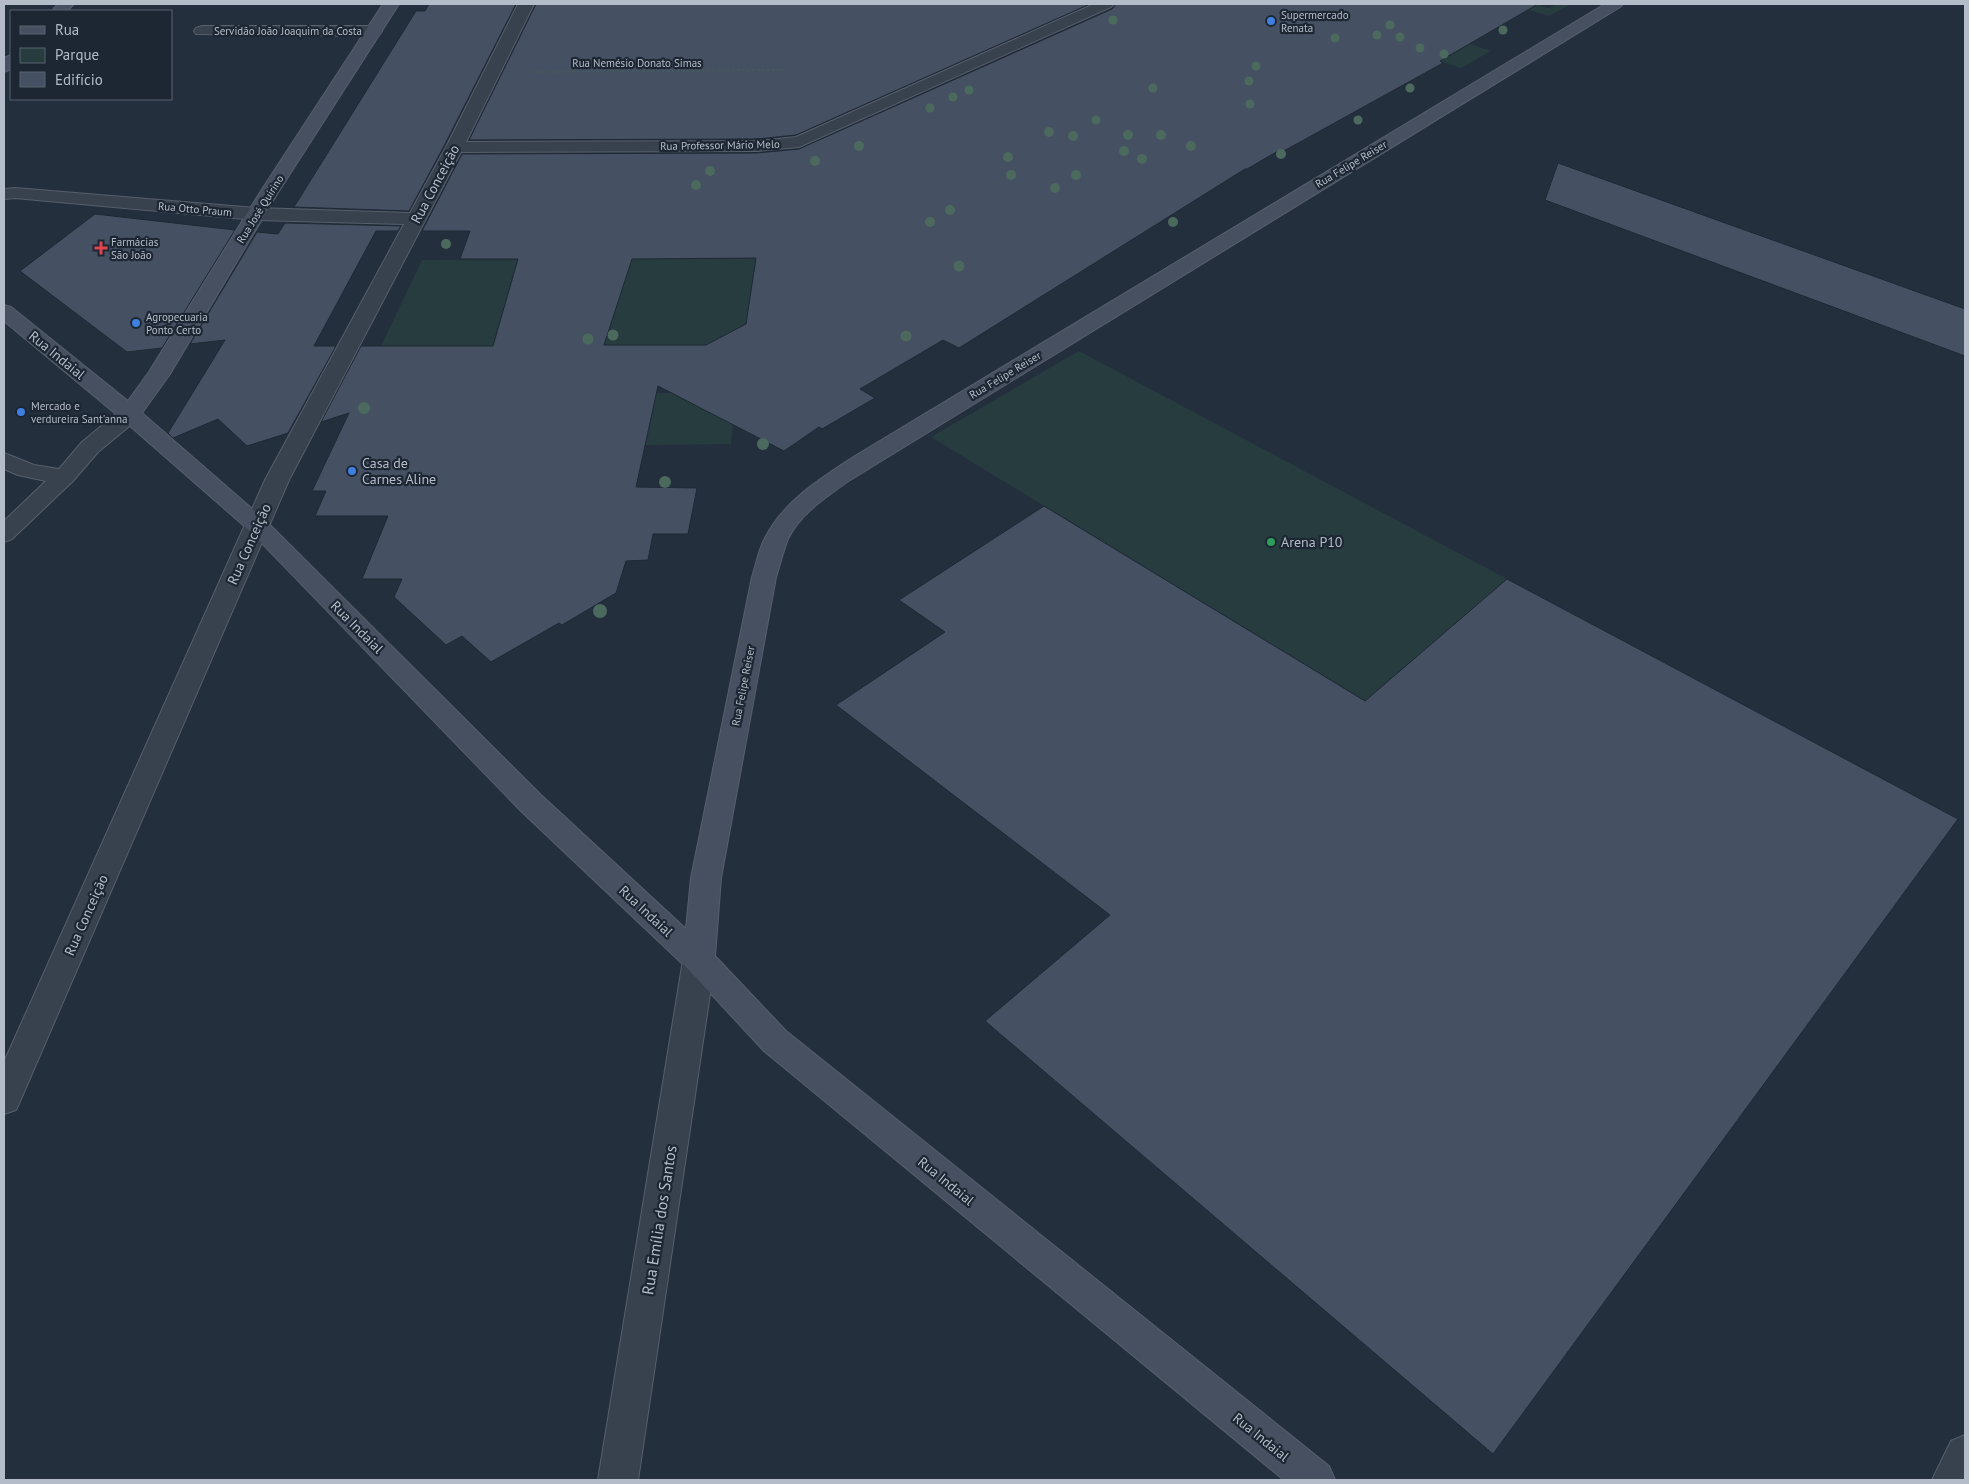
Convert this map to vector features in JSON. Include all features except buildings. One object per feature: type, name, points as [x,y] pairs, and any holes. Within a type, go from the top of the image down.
[{"type":"main road","name":"Rua José Quirino","points":[[130,414],[159,374],[256,214],[390,4]]},
{"type":"main road","name":"Rua Felipe Reiser","points":[[699,960],[706,878],[764,577],[776,539],[792,514],[823,488],[863,460],[1615,4]]},
{"type":"main road","name":"Rua Indaial","points":[[4,311],[130,414],[258,526],[532,803],[699,960],[775,1041],[1315,1480]]},
{"type":"street","name":"Rua Conceição","points":[[6,1093],[278,480],[455,147],[526,4]]},
{"type":"street","name":"Rua Professor Mário Melo","points":[[455,147],[758,146],[799,142],[1106,4]]},
{"type":"street","name":"Servidão João Joaquim da Costa","points":[[202,31],[374,31]]},
{"type":"street","name":"Rua Otto Praum","points":[[4,194],[25,194],[256,214],[416,219]]},
{"type":"street","points":[[4,534],[65,476],[90,447],[130,414]]},
{"type":"street","points":[[4,460],[19,469],[38,474],[65,476]]},
{"type":"street","name":"Rua Emília dos Santos","points":[[618,1480],[699,960]]},
{"type":"street","points":[[1952,1480],[1965,1455]]},
{"type":"path","name":"Rua Nemésio Donato Simas","points":[[491,72],[782,70]]},
{"type":"green space","points":[[1509,4],[1534,4],[1549,8],[1556,4],[1571,4],[1549,16]]},
{"type":"green space","points":[[1324,23],[1454,53],[1470,44],[1491,51],[1461,68]]},
{"type":"green space","points":[[757,258],[742,345],[564,345],[555,381],[454,346],[381,346],[422,260]]},
{"type":"green space","name":"Arena P10","points":[[1079,351],[1507,579],[1365,701],[931,437]]},
{"type":"green space","points":[[606,393],[736,393],[731,444],[574,446]]},
{"type":"place","name":"Supermercado Renata","points":[[1271,21]]},
{"type":"place","name":"Farmácias São João","points":[[101,248]]},
{"type":"place","name":"Agropecuaria Ponto Certo","points":[[136,323]]},
{"type":"place","name":"Mercado e verdureira Sant'anna","points":[[21,412]]},
{"type":"place","name":"Casa de Carnes Aline","points":[[352,471]]},
{"type":"place","name":"Arena P10","points":[[1271,542]]}]
